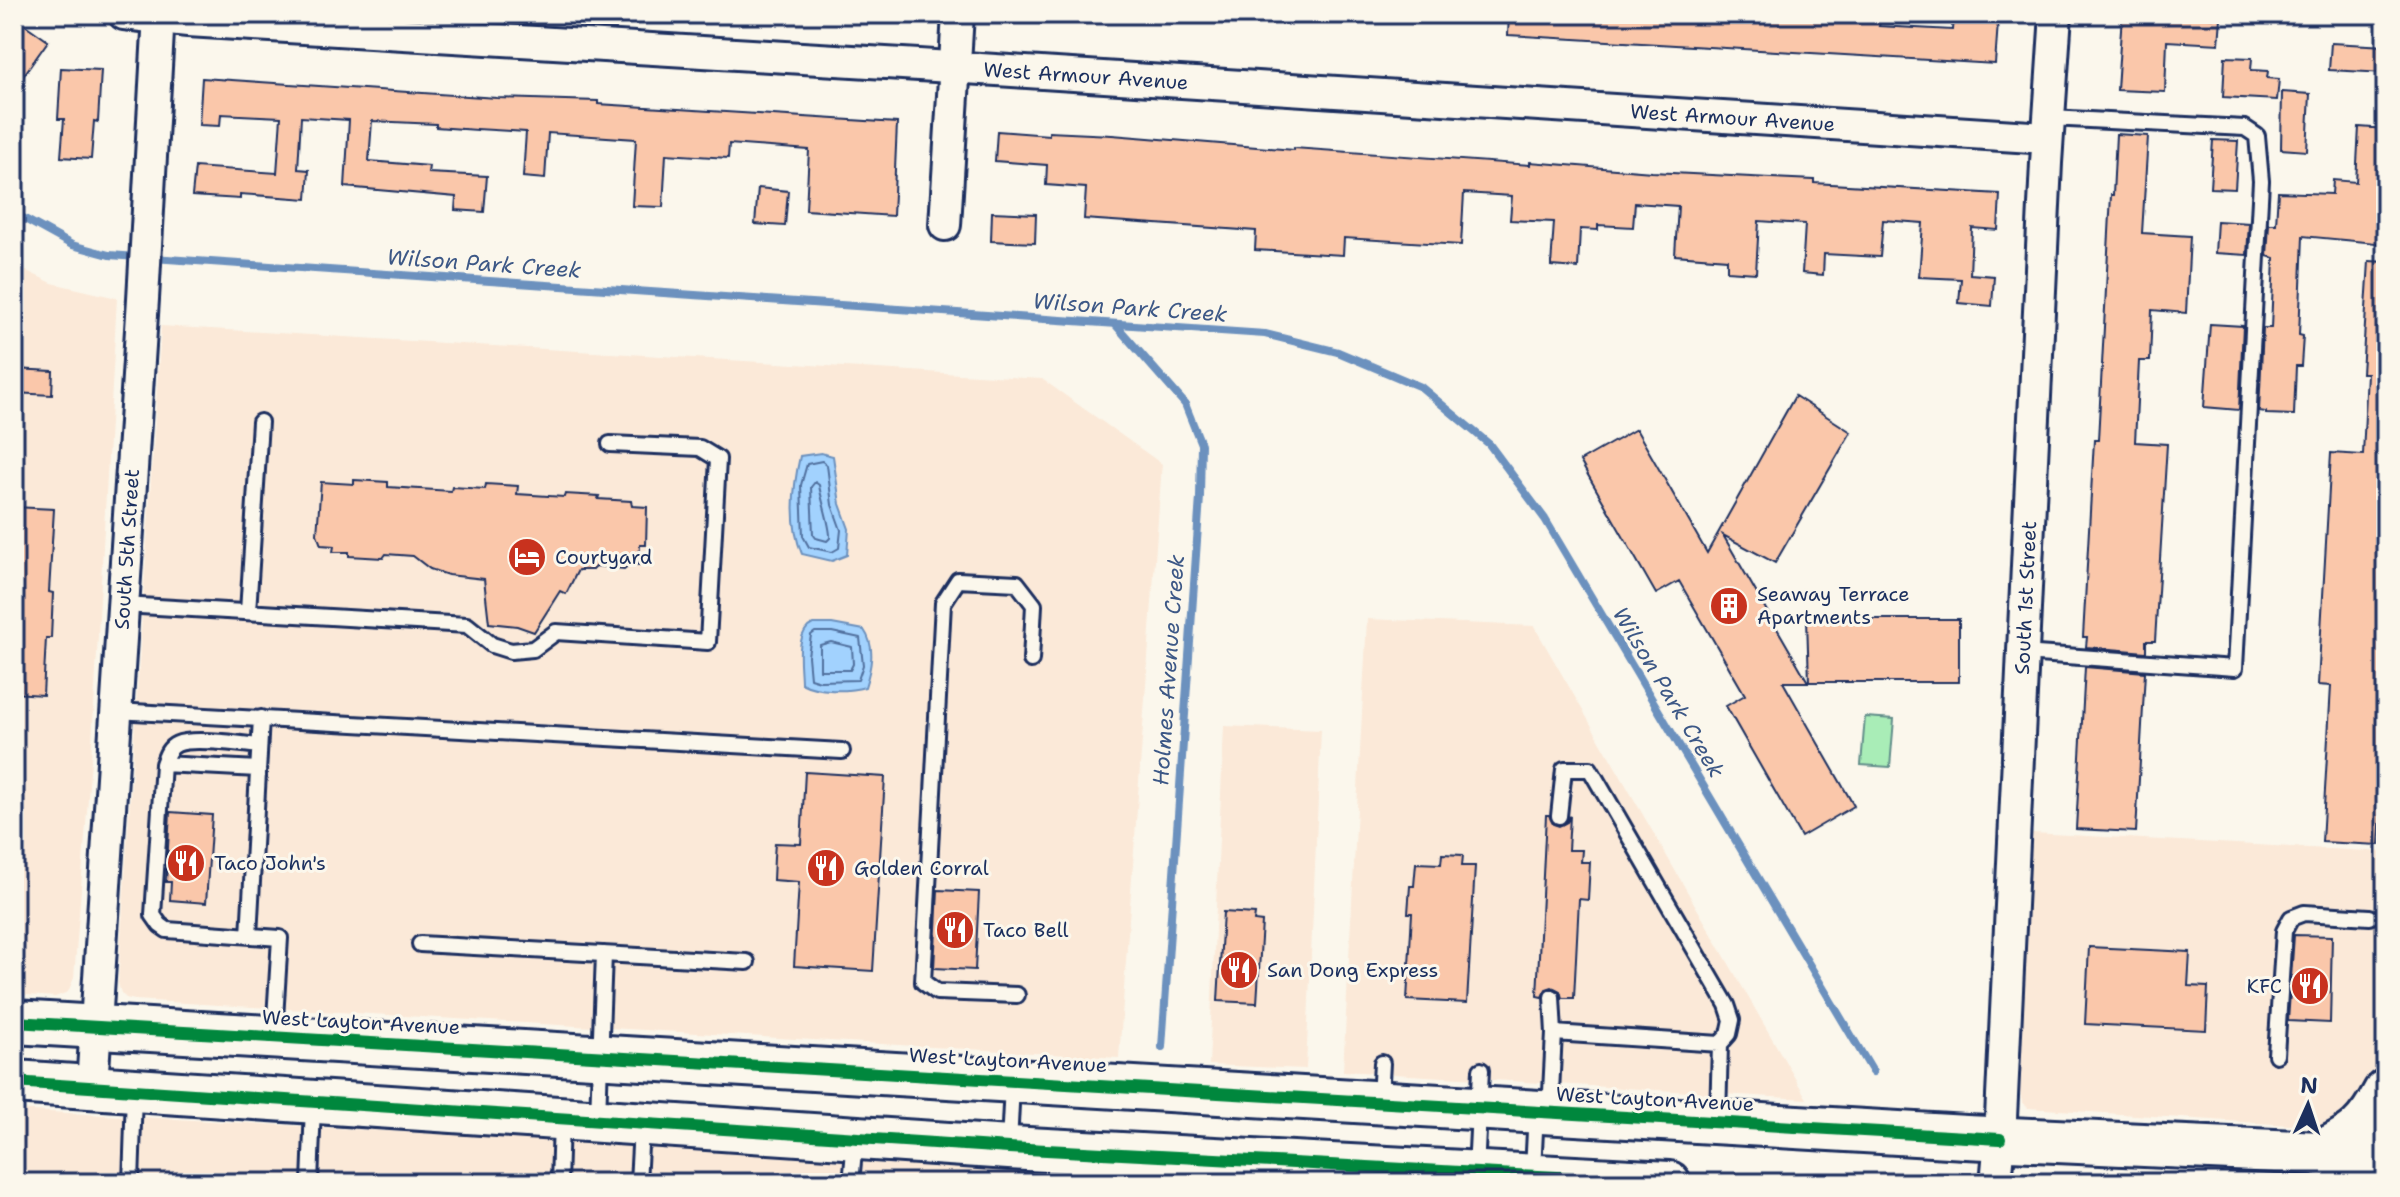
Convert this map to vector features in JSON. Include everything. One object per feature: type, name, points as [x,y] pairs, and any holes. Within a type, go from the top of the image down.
[{"type":"main road","name":"West Layton Avenue","points":[[14,1022],[1013,1081],[1381,1083],[1480,1089],[1536,1111],[2000,1139],[2386,1156]]},
{"type":"main road","points":[[14,1082],[1475,1178],[1669,1183]]},
{"type":"main road","points":[[2320,1153],[2352,1138],[2374,1116],[2386,1092]]},
{"type":"street","name":"West Armour Avenue","points":[[124,14],[955,67],[2049,128]]},
{"type":"street","points":[[945,225],[958,14]]},
{"type":"street","name":"South 1st Street","points":[[1996,1183],[2056,14]]},
{"type":"street","name":"South 5th Street","points":[[92,1086],[143,299],[158,16]]},
{"type":"lane","points":[[2022,653],[2235,668],[2261,181],[2257,136],[2245,128],[2049,128]]},
{"type":"lane","points":[[248,612],[260,422]]},
{"type":"lane","points":[[123,605],[467,625],[492,645],[511,651],[533,649],[556,632],[708,642],[718,459],[700,448],[610,444]]},
{"type":"lane","points":[[1017,995],[937,992],[923,982],[943,603],[958,580],[1017,583],[1034,605],[1031,660]]},
{"type":"lane","points":[[116,711],[842,751]]},
{"type":"lane","points":[[249,936],[261,718]]},
{"type":"lane","points":[[259,746],[189,741],[176,744],[167,752],[163,764],[153,915],[167,930],[280,938],[274,1037]]},
{"type":"lane","points":[[163,764],[258,769]]},
{"type":"lane","points":[[1559,816],[1564,769],[1590,769],[1727,1005],[1732,1020],[1729,1034],[1720,1044],[1718,1122]]},
{"type":"lane","points":[[2276,1055],[2284,931],[2291,918],[2304,913],[2370,917]]},
{"type":"lane","points":[[420,944],[747,962]]},
{"type":"lane","points":[[559,1183],[600,1057],[604,954]]},
{"type":"lane","points":[[1533,1179],[1536,1111],[1551,1092],[1552,997]]},
{"type":"lane","points":[[1554,1033],[1720,1044]]},
{"type":"lane","points":[[1009,1148],[1013,1081]]},
{"type":"lane","points":[[131,1183],[134,1088]]},
{"type":"lane","points":[[1475,1178],[1480,1089]]},
{"type":"lane","points":[[310,1183],[313,1102]]},
{"type":"lane","points":[[638,1183],[641,1124]]},
{"type":"lane","points":[[851,1183],[856,1138]]},
{"type":"shaded area","points":[[14,265],[52,283],[117,298],[91,760],[74,978],[68,992],[55,997],[14,994]]},
{"type":"shaded area","points":[[161,326],[1042,379],[1162,464],[1119,1058],[126,998],[118,983]]},
{"type":"shaded area","points":[[1367,619],[1534,626],[1807,1099],[1343,1071]]},
{"type":"shaded area","points":[[1224,726],[1321,730],[1306,1069],[1209,1065]]},
{"type":"shaded area","points":[[2032,833],[2386,852],[2386,1063],[2367,1094],[2350,1114],[2321,1127],[2028,1108],[2022,1102],[2019,1087]]},
{"type":"shaded area","points":[[14,1110],[1054,1168],[1053,1183],[14,1183]]},
{"type":"green space","points":[[1865,717],[1894,719],[1890,767],[1861,765]]},
{"type":"water","points":[[821,453],[833,456],[840,504],[849,529],[847,555],[832,561],[802,554],[795,530],[794,493],[800,456]]},
{"type":"water","points":[[813,624],[864,630],[871,650],[865,687],[833,690],[801,683],[801,642],[807,628]]},
{"type":"building","points":[[1509,14],[1748,14],[1952,30],[1953,18],[1998,22],[1995,64],[1508,35]]},
{"type":"building","points":[[2122,14],[2221,18],[2219,44],[2167,41],[2165,92],[2117,90]]},
{"type":"building","points":[[14,17],[48,41],[14,89]]},
{"type":"building","points":[[2331,43],[2386,46],[2386,73],[2329,70]]},
{"type":"building","points":[[2225,57],[2252,58],[2251,70],[2268,71],[2267,78],[2279,79],[2277,100],[2223,97]]},
{"type":"building","points":[[61,68],[101,70],[98,122],[94,121],[91,159],[61,157],[64,119],[58,119]]},
{"type":"building","points":[[202,78],[497,98],[598,101],[598,104],[897,123],[893,216],[806,210],[809,150],[729,144],[728,158],[666,154],[663,207],[632,206],[636,139],[548,133],[545,179],[523,177],[526,132],[372,121],[369,161],[429,166],[428,173],[487,176],[484,212],[455,210],[456,197],[345,187],[349,120],[301,117],[298,169],[309,170],[307,199],[240,194],[240,199],[192,196],[195,167],[277,173],[281,117],[221,114],[220,126],[199,125]]},
{"type":"building","points":[[2282,92],[2310,94],[2307,151],[2281,149]]},
{"type":"building","points":[[2359,127],[2386,129],[2386,244],[2303,236],[2299,335],[2303,336],[2301,366],[2296,366],[2294,415],[2266,414],[2259,411],[2263,328],[2271,328],[2274,258],[2267,256],[2269,224],[2276,224],[2278,192],[2332,194],[2333,180],[2356,182]]},
{"type":"building","points":[[997,131],[1112,135],[1294,150],[1530,165],[1530,162],[2000,194],[1998,230],[1972,228],[1970,274],[1994,276],[1992,306],[1959,303],[1961,279],[1919,277],[1923,223],[1883,220],[1880,257],[1824,254],[1823,275],[1802,273],[1805,224],[1759,221],[1756,273],[1727,271],[1727,259],[1675,255],[1678,206],[1635,203],[1633,227],[1598,225],[1598,230],[1580,229],[1578,268],[1551,266],[1554,222],[1510,220],[1512,196],[1464,193],[1461,245],[1344,238],[1343,255],[1255,250],[1256,231],[1084,219],[1086,188],[1046,185],[1047,165],[995,161]]},
{"type":"building","points":[[2116,134],[2148,136],[2142,233],[2190,236],[2186,313],[2152,310],[2150,361],[2139,361],[2135,442],[2167,444],[2155,641],[2146,641],[2146,652],[2086,647],[2087,637],[2083,637]]},
{"type":"building","points":[[2213,140],[2238,141],[2235,189],[2210,188]]},
{"type":"building","points":[[758,188],[788,191],[785,226],[755,224]]},
{"type":"building","points":[[992,212],[1036,214],[1035,243],[991,241]]},
{"type":"building","points":[[2217,221],[2249,223],[2247,255],[2215,253]]},
{"type":"building","points":[[2369,261],[2386,262],[2386,711],[2379,845],[2322,842],[2331,686],[2318,685],[2331,453],[2363,455],[2367,373],[2362,373]]},
{"type":"building","points":[[2210,324],[2243,326],[2239,410],[2204,407]]},
{"type":"building","points":[[14,369],[53,371],[52,395],[14,393]]},
{"type":"building","name":"Seaway Terrace Apartments","points":[[1795,396],[1851,432],[1775,563],[1723,535],[1808,682],[1783,682],[1854,806],[1801,837],[1726,706],[1745,695],[1679,581],[1656,594],[1580,461],[1636,429],[1707,553]]},
{"type":"building","name":"Courtyard","points":[[354,480],[388,482],[388,487],[451,491],[452,487],[485,489],[486,484],[518,486],[517,494],[599,496],[598,499],[631,501],[632,506],[647,507],[646,545],[640,545],[639,565],[630,564],[624,569],[596,566],[592,570],[578,570],[566,594],[560,591],[534,632],[517,626],[489,623],[484,579],[448,575],[430,569],[413,556],[349,556],[349,552],[333,552],[334,546],[321,545],[317,534],[321,482],[354,484]]},
{"type":"building","points":[[14,507],[54,509],[49,592],[53,593],[51,638],[46,638],[43,695],[14,693]]},
{"type":"building","points":[[1807,619],[1959,619],[1959,682],[1809,682]]},
{"type":"building","points":[[2085,667],[2145,672],[2136,832],[2076,829]]},
{"type":"building","name":"Golden Corral","points":[[805,772],[885,777],[873,971],[794,966],[799,882],[773,880],[774,857],[775,843],[801,844]]},
{"type":"building","name":"Taco John's","points":[[170,812],[212,815],[206,903],[170,900],[171,882],[166,882]]},
{"type":"building","points":[[1546,815],[1559,826],[1567,822],[1570,816],[1568,850],[1582,850],[1581,862],[1590,862],[1588,900],[1579,899],[1574,998],[1562,998],[1560,991],[1552,987],[1546,989],[1542,997],[1537,996]]},
{"type":"building","points":[[1442,854],[1463,855],[1462,866],[1475,866],[1467,1003],[1407,1000],[1412,913],[1408,913],[1410,886],[1414,886],[1416,863],[1441,864]]},
{"type":"building","name":"Taco Bell","points":[[938,890],[979,892],[975,970],[934,968]]},
{"type":"building","name":"San Dong Express","points":[[1223,912],[1255,914],[1254,921],[1262,922],[1257,1003],[1218,1001]]},
{"type":"building","name":"KFC","points":[[2294,935],[2332,936],[2330,1023],[2288,1021]]},
{"type":"building","points":[[2089,947],[2190,952],[2188,986],[2208,987],[2206,1030],[2085,1024]]},
{"type":"waterway","name":"Wilson Park Creek","points":[[14,213],[72,245],[109,255],[1265,334],[1338,352],[1421,387],[1489,444],[1545,519],[1873,1072]]},
{"type":"waterway","name":"Holmes Avenue Creek","points":[[1115,324],[1185,404],[1201,444],[1200,497],[1162,1047]]},
{"type":"cycle path","points":[[14,1022],[2000,1139]]},
{"type":"cycle path","points":[[14,1082],[1009,1148],[1669,1183]]},
{"type":"place","name":"Courtyard","points":[[527,557]]},
{"type":"place","name":"Seaway Terrace Apartments","points":[[1729,606]]},
{"type":"place","name":"Taco John's","points":[[186,863]]},
{"type":"place","name":"Golden Corral","points":[[826,868]]},
{"type":"place","name":"Taco Bell","points":[[955,930]]},
{"type":"place","name":"San Dong Express","points":[[1239,970]]},
{"type":"place","name":"KFC","points":[[2310,986]]}]
